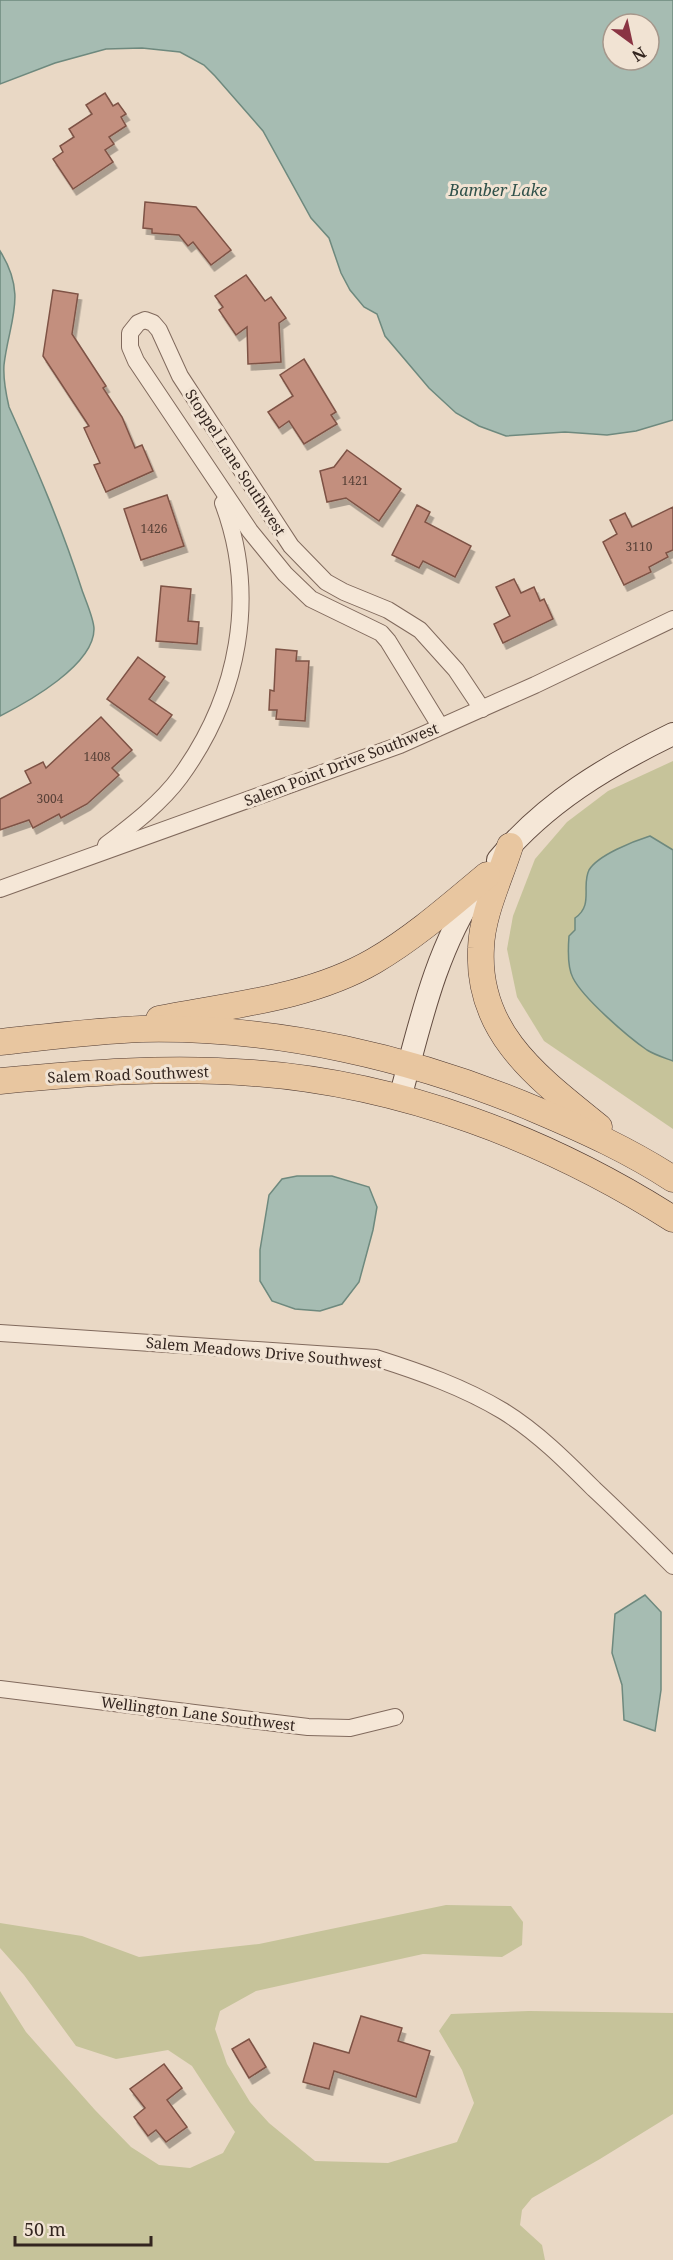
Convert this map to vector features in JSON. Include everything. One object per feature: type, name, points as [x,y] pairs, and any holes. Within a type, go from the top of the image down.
[{"type":"main road","points":[[400,1098],[439,961],[455,926],[487,875],[530,825],[574,790],[620,761],[673,734]]},
{"type":"main road","points":[[510,846],[487,915],[481,946],[481,971],[495,1018],[509,1044],[535,1074],[632,1153]]},
{"type":"main road","points":[[96,1032],[282,996],[347,975],[398,946],[487,875]]},
{"type":"main road","points":[[0,1042],[96,1032],[180,1030],[254,1035],[316,1044],[409,1064],[500,1094],[632,1153],[673,1179]]},
{"type":"main road","name":"Salem Road Southwest","points":[[0,1081],[107,1072],[210,1070],[306,1079],[400,1098],[483,1125],[563,1158],[607,1180],[673,1219]]},
{"type":"street","name":"Stoppel Lane Southwest","points":[[440,726],[381,633],[328,608],[297,587],[263,549],[136,361],[129,340],[133,327],[138,322],[153,323],[159,330],[180,376],[291,546],[326,582],[388,610],[420,630],[456,670],[482,709]]},
{"type":"street","name":"Stoppel Lane Southwest","points":[[96,853],[146,813],[179,778],[207,734],[221,706],[238,646],[241,592],[235,540],[211,474]]},
{"type":"street","name":"Salem Point Drive Southwest","points":[[0,889],[347,765],[482,709],[673,619]]},
{"type":"street","name":"Salem Meadows Drive Southwest","points":[[0,1334],[376,1358],[410,1369],[468,1392],[534,1432],[563,1457],[673,1566]]},
{"type":"street","name":"Wellington Lane Southwest","points":[[0,1689],[308,1727],[350,1728],[395,1717]]},
{"type":"shaded area","points":[[673,761],[673,1129],[544,1041],[517,997],[507,949],[513,916],[535,859],[567,822],[608,791]]},
{"type":"shaded area","points":[[446,1905],[511,1906],[523,1922],[522,1945],[502,1957],[423,1954],[256,1991],[220,2011],[215,2029],[227,2064],[250,2102],[269,2123],[315,2161],[388,2163],[457,2142],[474,2103],[462,2070],[439,2031],[451,2014],[529,2011],[673,2013],[673,2114],[532,2198],[522,2210],[520,2225],[542,2245],[545,2260],[0,2260],[0,1991],[26,2032],[95,2110],[131,2147],[159,2165],[190,2168],[223,2153],[235,2132],[192,2066],[168,2050],[116,2059],[76,2046],[24,1975],[0,1948],[0,1923],[82,1936],[139,1957],[259,1944]]},
{"type":"water","name":"Bamber Lake","points":[[0,0],[673,0],[673,420],[636,431],[607,435],[565,432],[506,436],[479,426],[456,413],[429,388],[385,336],[377,314],[364,307],[350,290],[341,273],[329,238],[311,218],[263,131],[204,65],[180,52],[142,48],[106,49],[55,63],[0,84]]},
{"type":"water","points":[[0,251],[13,281],[15,295],[4,365],[4,381],[9,407],[66,543],[94,629],[91,642],[72,669],[42,692],[0,716]]},
{"type":"water","points":[[650,836],[673,850],[673,1061],[647,1050],[607,1017],[578,986],[571,974],[569,963],[569,936],[575,930],[575,918],[581,913],[586,901],[586,882],[589,870],[608,854]]},
{"type":"water","points":[[297,1176],[332,1176],[369,1187],[377,1207],[359,1282],[342,1304],[320,1311],[295,1309],[272,1301],[260,1281],[260,1250],[269,1195],[282,1179]]},
{"type":"water","points":[[645,1595],[661,1612],[661,1690],[655,1731],[624,1720],[622,1685],[612,1653],[615,1614]]},
{"type":"building","points":[[105,93],[113,106],[118,103],[126,114],[121,117],[126,126],[109,137],[114,144],[105,150],[113,162],[73,189],[53,159],[63,152],[60,146],[74,137],[69,129],[92,114],[86,105]]},
{"type":"building","points":[[145,202],[196,207],[231,250],[211,265],[193,242],[188,246],[179,235],[152,233],[152,229],[143,228]]},
{"type":"building","points":[[246,275],[265,301],[271,297],[286,318],[279,323],[281,362],[248,364],[247,327],[236,335],[219,310],[223,307],[215,296]]},
{"type":"building","points":[[53,290],[78,294],[72,334],[106,386],[103,388],[122,417],[135,448],[142,445],[153,471],[106,492],[94,465],[100,463],[84,428],[89,426],[43,356]]},
{"type":"building","points":[[304,359],[336,412],[331,415],[337,424],[304,444],[289,421],[279,428],[268,412],[293,396],[280,375]]},
{"type":"building","points":[[347,450],[401,489],[379,521],[346,498],[327,502],[320,471],[334,467]]},
{"type":"building","points":[[167,495],[184,546],[141,560],[124,509]]},
{"type":"building","points":[[417,505],[430,512],[425,522],[471,546],[455,577],[423,561],[419,568],[392,555]]},
{"type":"building","points":[[673,507],[673,550],[666,553],[668,557],[649,567],[651,572],[624,585],[603,542],[617,534],[610,520],[625,513],[632,527]]},
{"type":"building","points":[[514,579],[521,593],[534,587],[540,601],[544,599],[553,619],[503,643],[494,624],[510,616],[496,587]]},
{"type":"building","points":[[161,586],[191,589],[188,621],[199,622],[197,644],[156,641]]},
{"type":"building","points":[[276,649],[297,651],[296,661],[309,661],[305,721],[276,719],[277,710],[269,710],[270,690],[274,691]]},
{"type":"building","points":[[138,657],[165,677],[149,699],[172,715],[157,735],[107,699]]},
{"type":"building","points":[[101,717],[132,750],[112,768],[119,775],[87,804],[61,818],[59,814],[33,828],[29,820],[0,830],[0,799],[31,783],[25,771],[43,762],[46,768]]},
{"type":"building","points":[[361,2016],[402,2028],[398,2041],[430,2051],[416,2097],[334,2071],[329,2089],[303,2082],[314,2043],[349,2053]]},
{"type":"building","points":[[249,2039],[266,2067],[249,2078],[232,2049]]},
{"type":"building","points":[[164,2064],[182,2088],[167,2100],[187,2127],[166,2142],[156,2130],[148,2136],[134,2117],[145,2108],[130,2089]]}]
